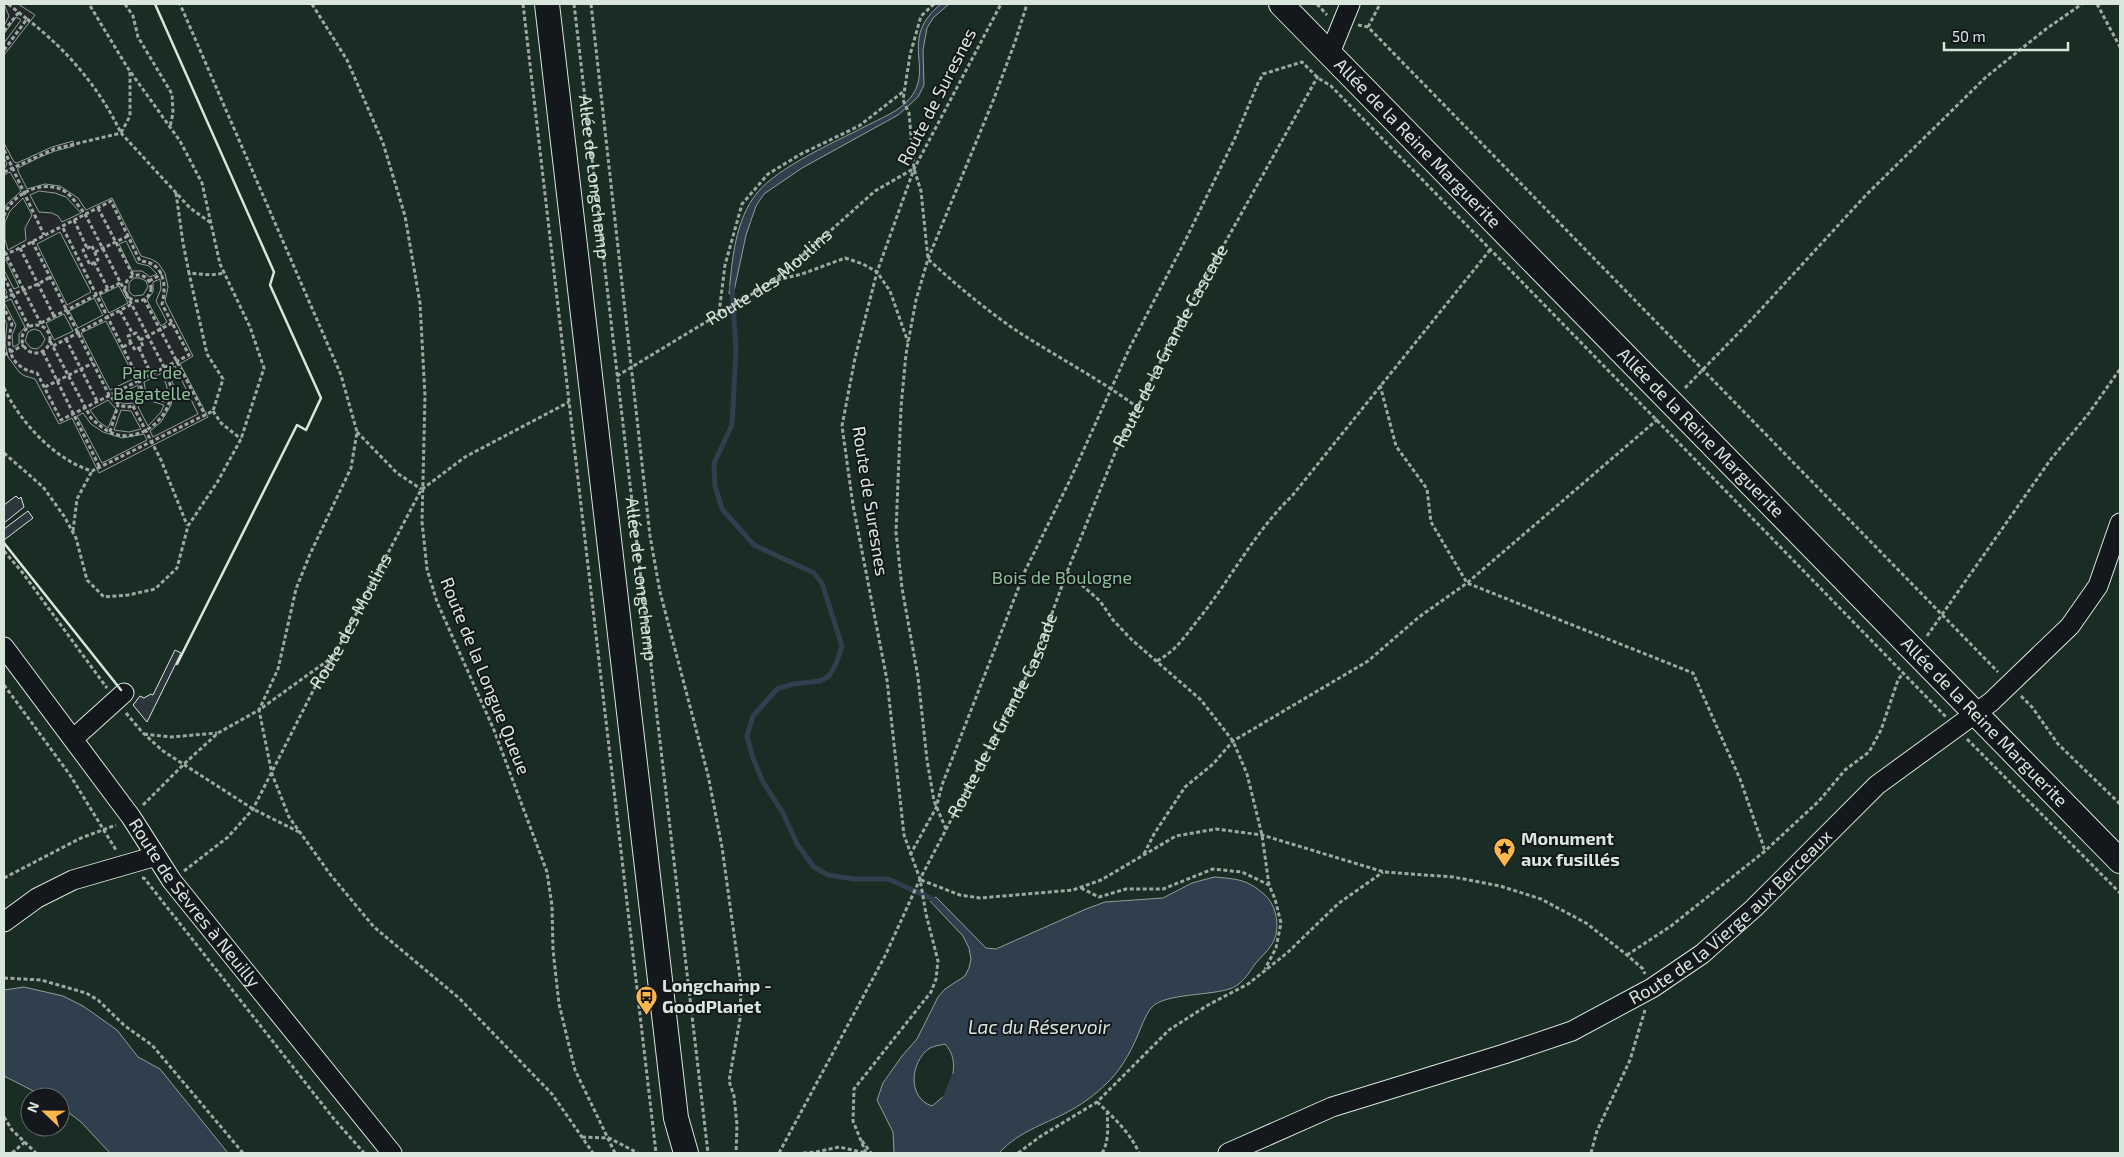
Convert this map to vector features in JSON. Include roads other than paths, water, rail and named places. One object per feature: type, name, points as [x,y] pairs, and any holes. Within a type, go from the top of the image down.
[{"type":"main road","name":"Allée de Longchamp","points":[[547,4],[676,1118],[686,1153]]},
{"type":"main road","name":"Allée de la Reine Marguerite","points":[[1281,4],[2120,861]]},
{"type":"main road","name":"Allée de Longchamp","points":[[674,1153],[676,1118]]},
{"type":"street","points":[[1330,53],[1350,4]]},
{"type":"street","name":"Route de la Vierge aux Berceaux","points":[[1228,1153],[1332,1107],[1572,1031],[1652,988],[1702,954],[1754,908],[1877,785],[1992,702],[2070,626],[2098,586],[2120,524]]},
{"type":"street","name":"Route de Sèvres à Neuilly","points":[[4,647],[131,817],[172,881],[392,1153]]},
{"type":"street","points":[[73,739],[120,697]]},
{"type":"street","points":[[4,922],[37,898],[73,880],[156,856]]},
{"type":"water","points":[[941,4],[949,4],[933,18],[927,28],[923,50],[924,85],[918,97],[898,115],[802,168],[764,194],[756,206],[746,235],[734,291],[729,294],[733,254],[739,228],[757,193],[766,183],[792,165],[889,114],[907,102],[917,86],[921,29],[928,17]]},
{"type":"water","name":"Lac du Réservoir","points":[[1214,877],[1241,881],[1259,890],[1272,905],[1277,925],[1275,938],[1242,981],[1236,986],[1223,991],[1178,997],[1158,1002],[1147,1014],[1124,1062],[1116,1074],[1102,1088],[1073,1109],[1016,1139],[999,1153],[894,1153],[893,1132],[877,1100],[883,1083],[917,1039],[938,997],[945,989],[965,976],[971,959],[969,948],[963,936],[930,901],[936,897],[986,948],[996,949],[1105,902],[1163,898],[1192,883]],"holes":[[[945,1044],[949,1049],[954,1066],[950,1091],[932,1106],[924,1102],[918,1095],[915,1088],[915,1070],[918,1061],[930,1048]]]},
{"type":"water","points":[[24,987],[63,996],[83,1006],[117,1030],[138,1057],[160,1069],[228,1153],[110,1153],[81,1122],[70,1114],[70,1087],[25,1087],[4,1076],[4,990]]},
{"type":"waterway","points":[[732,287],[736,350],[732,425],[714,463],[715,486],[722,509],[754,545],[814,573],[822,583],[842,646],[836,664],[829,676],[820,681],[793,684],[777,689],[753,716],[747,736],[753,758],[763,782],[783,813],[797,844],[814,867],[828,875],[854,879],[888,879],[931,898],[936,903]]},
{"type":"waterway","points":[[944,1101],[954,1076]]},
{"type":"place","name":"Monument aux fusillés","points":[[1505,868]]},
{"type":"place","name":"Longchamp - GoodPlanet","points":[[646,1015]]},
{"type":"park label","name":"Parc de Bagatelle","points":[[152,383]]},
{"type":"park label","name":"Bois de Boulogne","points":[[1062,578]]}]
